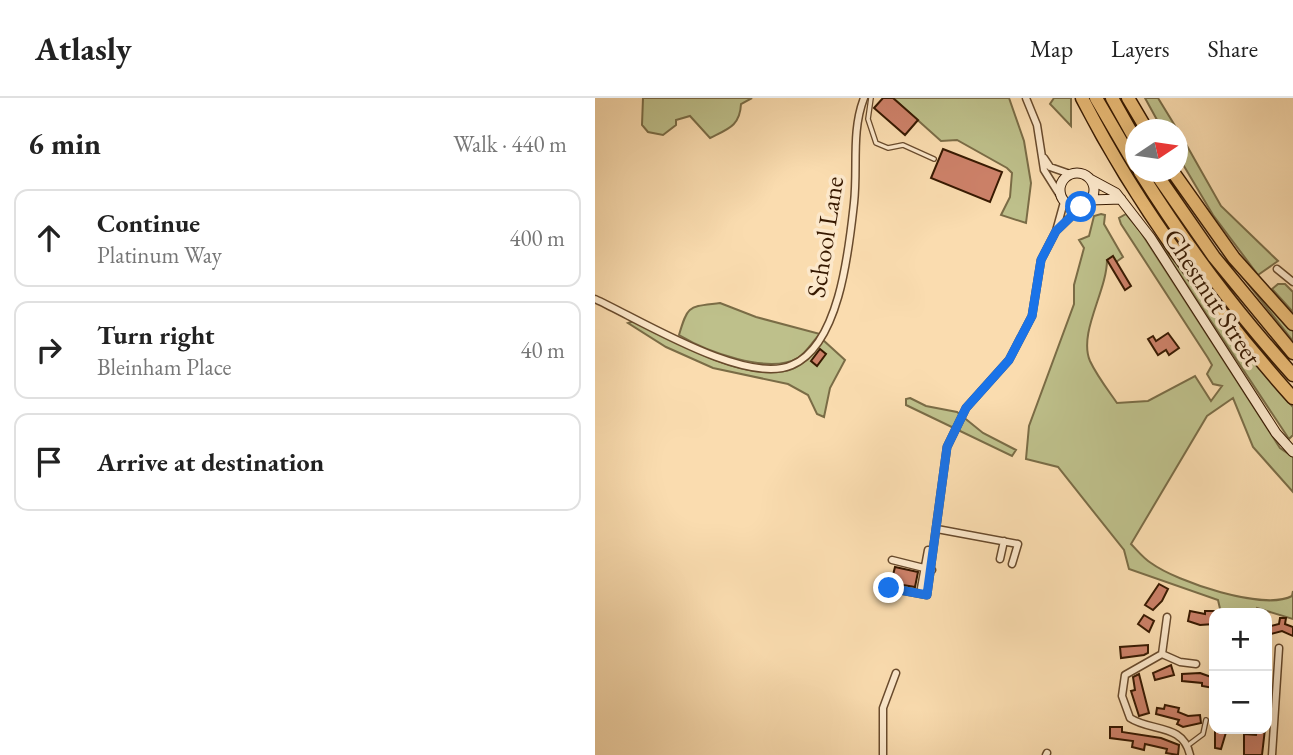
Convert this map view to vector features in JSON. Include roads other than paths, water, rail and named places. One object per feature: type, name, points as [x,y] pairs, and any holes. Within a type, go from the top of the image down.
[{"type":"highway","points":[[1082,98],[1131,185],[1182,261],[1293,398]]},
{"type":"highway","points":[[1096,98],[1125,147]]},
{"type":"highway","points":[[1112,98],[1125,120]]},
{"type":"highway","points":[[1128,98],[1140,119]]},
{"type":"highway","points":[[1146,182],[1203,269],[1242,319],[1293,375]]},
{"type":"highway","points":[[1163,182],[1237,288],[1293,353]]},
{"type":"highway","points":[[1180,182],[1234,258],[1293,324]]},
{"type":"street","name":"School Lane","points":[[595,299],[711,355],[752,367],[771,369],[790,367],[801,360],[820,341],[840,293],[855,190],[856,119],[864,98]]},
{"type":"street","points":[[1027,98],[1037,125],[1044,170],[1063,199],[1072,207],[1081,207]]},
{"type":"street","points":[[1042,156],[1051,167],[1070,174],[1081,173],[1090,179],[1094,189],[1091,200]]},
{"type":"street","points":[[921,588],[937,529],[947,447],[966,408],[1009,360],[1032,316],[1041,260],[1056,231],[1063,199],[1060,186],[1070,174]]},
{"type":"street","name":"Chestnut Street","points":[[1090,179],[1105,186],[1121,199],[1202,315],[1280,439],[1293,452]]},
{"type":"street","points":[[1056,231],[1091,200],[1121,199]]},
{"type":"street","points":[[1277,269],[1293,282]]},
{"type":"street","points":[[937,529],[1018,544],[1012,564]]},
{"type":"street","points":[[1000,559],[1004,541]]},
{"type":"street","points":[[889,588],[927,595],[928,550]]},
{"type":"street","points":[[892,560],[928,569]]},
{"type":"street","points":[[1163,654],[1167,617]]},
{"type":"street","points":[[1272,755],[1279,648]]},
{"type":"street","points":[[1163,654],[1180,662],[1196,664]]},
{"type":"street","points":[[1163,654],[1125,675],[1122,681],[1124,707],[1135,722],[1171,730],[1187,746],[1190,755]]},
{"type":"street","points":[[883,755],[883,708],[896,673]]},
{"type":"lane","points":[[871,98],[868,119],[876,142],[888,148],[903,145],[933,159]]},
{"type":"lane","points":[[1187,746],[1203,734],[1206,720]]}]
